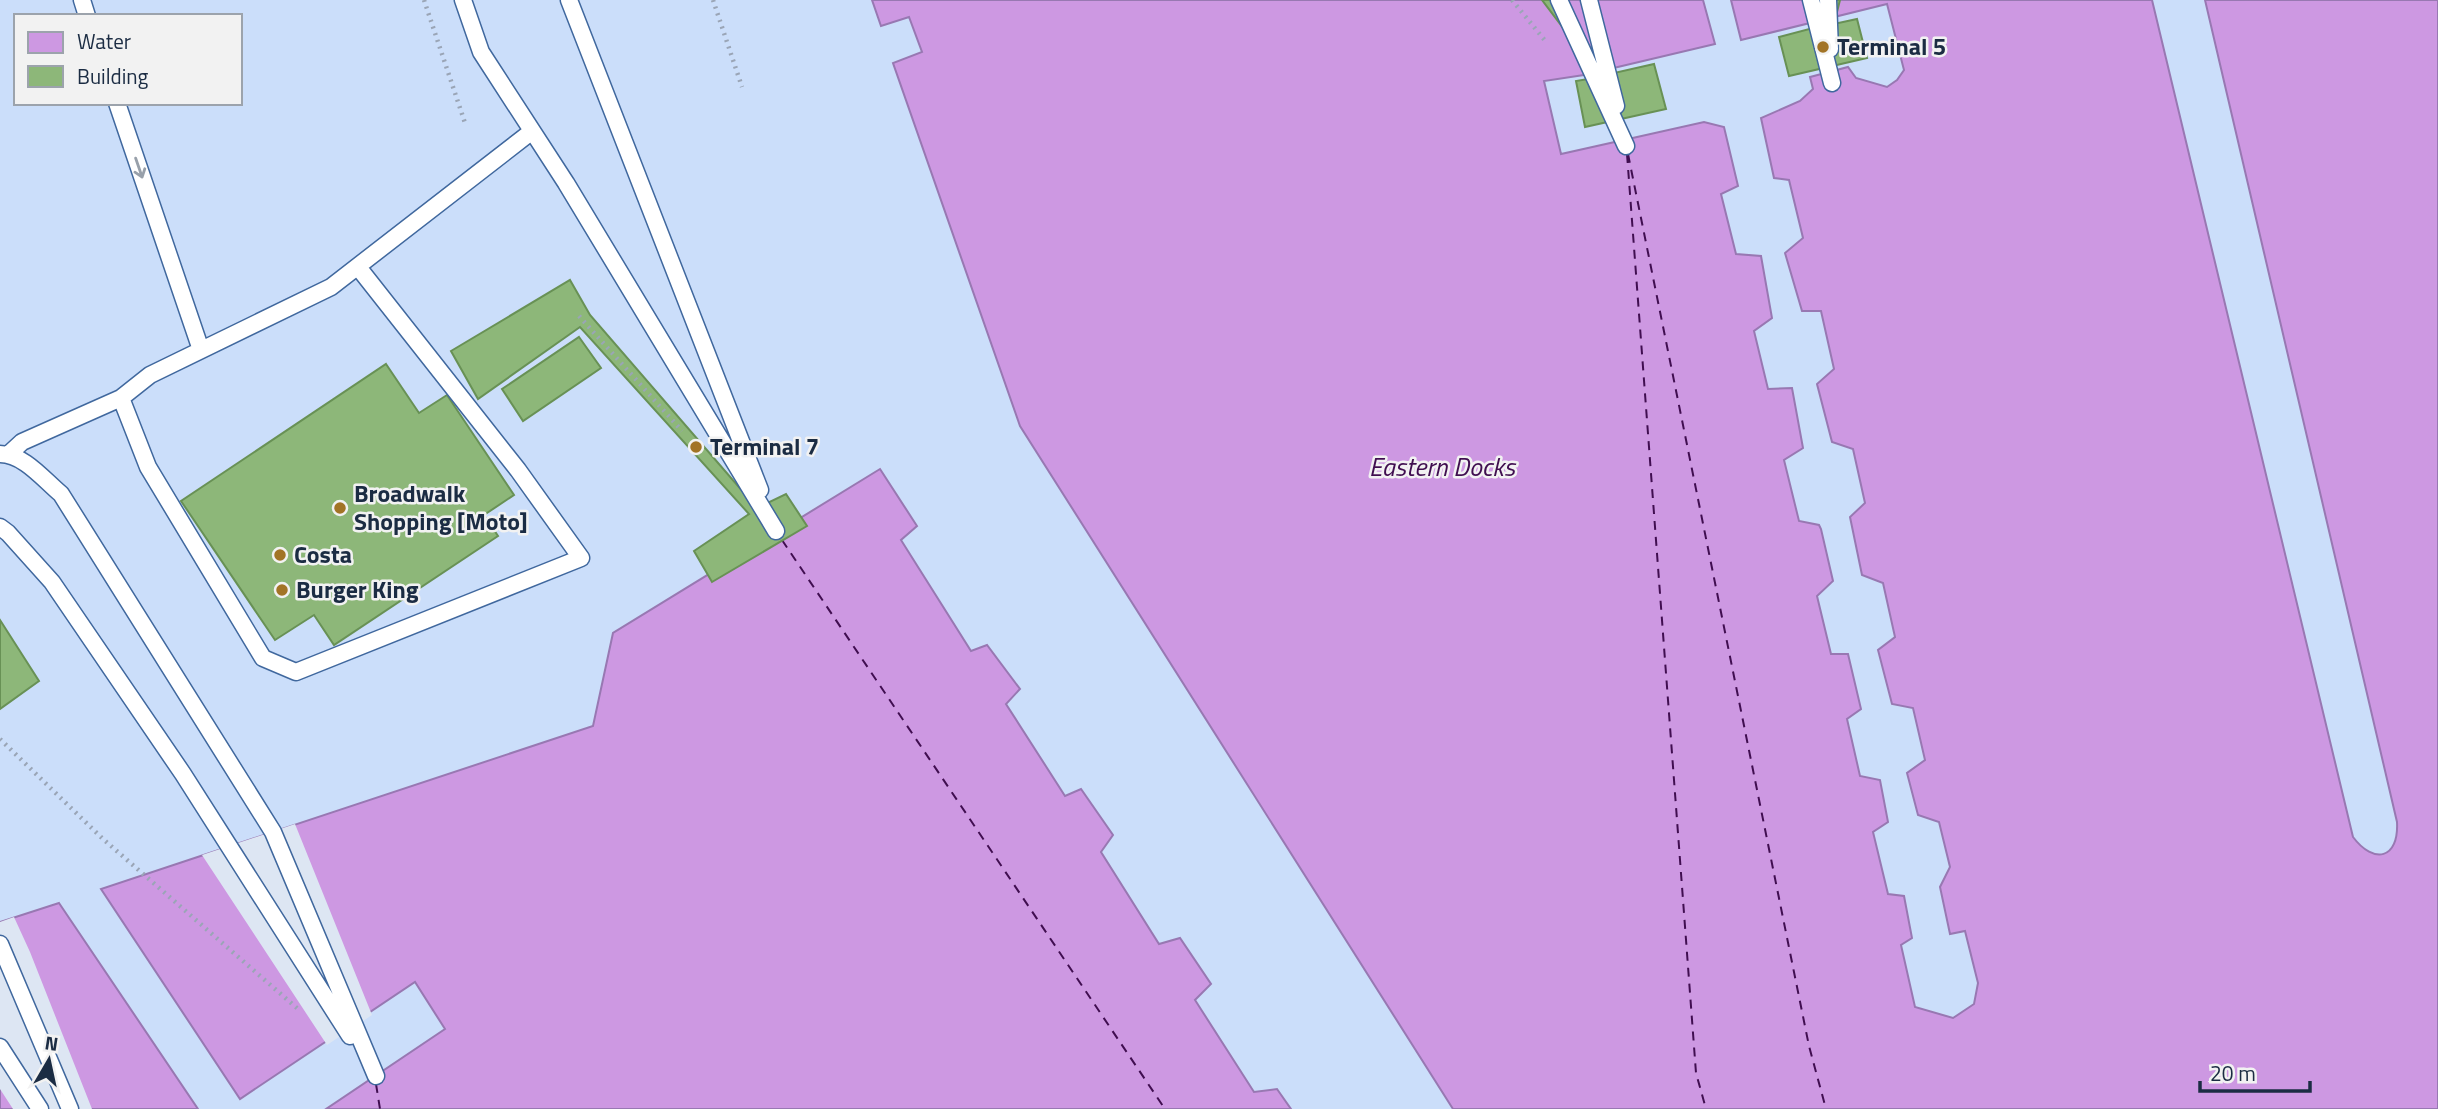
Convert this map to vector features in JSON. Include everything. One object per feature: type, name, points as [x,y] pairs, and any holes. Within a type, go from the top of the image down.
[{"type":"lane","points":[[463,0],[481,52],[566,183],[776,531],[570,3]]},
{"type":"lane","points":[[1559,0],[1626,146],[1589,0]]},
{"type":"lane","points":[[1811,0],[1832,83],[1828,0]]},
{"type":"lane","points":[[118,105],[201,350]]},
{"type":"lane","points":[[0,527],[52,582],[183,774],[376,1076],[272,832],[61,494],[33,468],[5,454],[22,442],[121,398],[150,375],[311,299],[358,267],[531,132]]},
{"type":"lane","points":[[121,398],[148,467],[263,658],[296,672],[581,558],[518,470],[358,267]]},
{"type":"lane","points":[[0,944],[70,1109]]},
{"type":"lane","points":[[0,1047],[40,1109]]},
{"type":"path","points":[[424,0],[465,123]]},
{"type":"path","points":[[713,0],[741,87]]},
{"type":"path","points":[[579,316],[687,438]]},
{"type":"path","points":[[0,739],[103,839],[302,1012]]},
{"type":"shaded area","points":[[0,0],[872,0],[881,26],[909,16],[922,53],[894,62],[1020,426],[1453,1109],[1291,1109],[1277,1089],[1254,1093],[1195,1000],[1211,984],[1180,938],[1160,945],[1005,704],[1020,688],[972,652],[900,540],[917,526],[880,469],[613,633],[593,726],[101,889],[240,1099],[415,981],[445,1029],[326,1109],[198,1109],[59,903],[0,922]]},
{"type":"shaded area","points":[[1703,0],[1731,0],[1741,39],[1887,4],[1904,70],[1897,80],[1887,87],[1856,78],[1810,78],[1813,89],[1800,101],[1761,117],[1789,180],[1803,238],[1785,253],[1802,311],[1821,311],[1834,369],[1817,384],[1853,449],[1865,503],[1850,517],[1862,575],[1883,583],[1895,637],[1878,651],[1892,704],[1913,708],[1925,761],[1907,774],[1939,822],[1950,868],[1940,887],[1950,933],[1965,931],[1978,983],[1974,1004],[1953,1018],[1915,1007],[1901,945],[1904,896],[1888,894],[1873,832],[1888,822],[1880,781],[1860,776],[1846,719],[1848,654],[1831,655],[1817,596],[1833,581],[1819,525],[1799,522],[1784,459],[1803,448],[1792,389],[1768,389],[1754,330],[1772,318],[1736,254],[1721,194],[1738,186],[1724,127],[1704,122],[1561,155],[1544,81],[1584,75],[1714,44]]},
{"type":"shaded area","points":[[2152,0],[2205,0],[2397,822],[2398,838],[2391,850],[2382,854],[2370,854],[2353,837]]},
{"type":"water","name":"Eastern Docks","points":[[872,0],[1703,0],[1715,44],[1584,75],[1544,81],[1561,154],[1704,122],[1724,127],[1738,186],[1721,194],[1736,254],[1761,256],[1772,318],[1754,331],[1768,389],[1792,388],[1803,448],[1784,460],[1799,521],[1819,525],[1821,529],[1833,581],[1817,596],[1831,654],[1848,654],[1861,709],[1847,719],[1860,776],[1880,780],[1888,822],[1873,832],[1888,894],[1904,896],[1912,938],[1901,945],[1915,1007],[1953,1018],[1974,1004],[1978,983],[1965,931],[1950,934],[1940,887],[1950,867],[1939,822],[1918,815],[1907,773],[1925,760],[1913,708],[1892,704],[1878,650],[1895,637],[1883,583],[1862,575],[1850,517],[1865,503],[1853,449],[1832,442],[1817,384],[1834,369],[1821,311],[1802,311],[1785,253],[1803,238],[1789,180],[1774,178],[1761,118],[1800,101],[1813,89],[1810,77],[1848,67],[1856,78],[1887,87],[1897,80],[1904,70],[1887,4],[1741,40],[1731,0],[2152,0],[2353,837],[2369,852],[2384,854],[2394,844],[2397,822],[2205,0],[2438,0],[2438,1109],[1453,1109],[1020,426],[893,63],[922,52],[909,17],[881,26]]},
{"type":"water","points":[[880,469],[917,526],[901,540],[971,651],[987,645],[1020,689],[1006,704],[1065,796],[1081,789],[1113,835],[1101,852],[1159,944],[1180,938],[1211,984],[1195,1000],[1254,1092],[1277,1089],[1291,1109],[326,1109],[445,1029],[415,982],[240,1099],[101,889],[593,726],[613,633]]},
{"type":"water","points":[[59,903],[198,1109],[0,1109],[0,922]]},
{"type":"pier","points":[[295,824],[372,1015],[327,1045],[202,855]]},
{"type":"pier","points":[[14,917],[92,1109],[13,1109],[0,1089],[0,922]]},
{"type":"building","points":[[1542,0],[1554,0],[1610,74],[1654,64],[1666,109],[1585,127],[1576,81],[1600,77]]},
{"type":"building","name":"Terminal 5","points":[[1827,0],[1840,0],[1834,24],[1857,19],[1867,58],[1789,76],[1779,37],[1821,26]]},
{"type":"building","name":"Terminal 7","points":[[570,280],[590,315],[757,508],[786,494],[807,526],[712,582],[694,551],[749,514],[580,327],[478,399],[451,351]]},
{"type":"building","points":[[579,337],[601,368],[523,421],[502,389]]},
{"type":"building","name":"Broadwalk Shopping [Moto]","points":[[386,364],[419,413],[447,395],[514,495],[484,515],[498,536],[334,645],[314,615],[275,640],[181,501]]},
{"type":"building","points":[[0,620],[39,681],[0,709]]},
{"type":"ferry route","points":[[1627,154],[1696,1073],[1706,1109]]},
{"type":"ferry route","points":[[1628,154],[1809,1046],[1826,1109]]},
{"type":"ferry route","points":[[782,540],[1165,1109]]},
{"type":"ferry route","points":[[376,1084],[380,1109]]},
{"type":"place","name":"Terminal 5","points":[[1823,47]]},
{"type":"place","name":"Terminal 7","points":[[696,447]]},
{"type":"place","name":"Broadwalk Shopping [Moto]","points":[[340,508]]},
{"type":"place","name":"Costa","points":[[280,555]]},
{"type":"place","name":"Burger King","points":[[282,590]]}]
